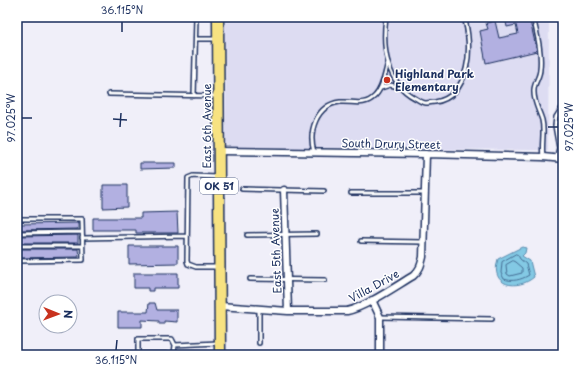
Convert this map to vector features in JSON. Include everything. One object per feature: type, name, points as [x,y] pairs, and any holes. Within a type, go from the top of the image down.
[{"type":"main road","name":"East 6th Avenue","points":[[218,17],[220,355]]},
{"type":"street","name":"South Drury Street","points":[[219,151],[426,154],[543,157],[563,159]]},
{"type":"street","name":"Villa Drive","points":[[220,306],[288,311],[341,312],[353,310],[418,272],[423,258],[426,154]]},
{"type":"street","name":"East 5th Avenue","points":[[284,190],[288,311]]},
{"type":"street","points":[[372,300],[380,317],[380,355]]},
{"type":"lane","points":[[194,96],[196,17]]},
{"type":"lane","points":[[386,17],[385,48],[388,62],[395,80],[409,95],[425,103],[441,101],[458,89],[468,63],[468,42],[464,17]]},
{"type":"lane","points":[[533,17],[541,60],[540,71],[534,89],[535,104],[543,122],[543,157]]},
{"type":"lane","points":[[196,39],[218,39]]},
{"type":"lane","points":[[314,153],[312,134],[314,123],[319,114],[327,107],[341,102],[362,103],[369,101],[376,95],[380,88],[388,62]]},
{"type":"lane","points":[[380,88],[390,85],[400,87]]},
{"type":"lane","points":[[109,94],[219,96]]},
{"type":"lane","points":[[556,159],[559,148],[555,126],[556,117],[563,106]]},
{"type":"lane","points":[[219,177],[193,176],[188,178],[186,261],[188,264],[196,267],[220,267]]},
{"type":"lane","points":[[242,189],[324,191]]},
{"type":"lane","points":[[351,193],[426,193]]},
{"type":"lane","points":[[17,219],[82,219],[83,260],[17,261]]},
{"type":"lane","points":[[17,233],[82,232]]},
{"type":"lane","points":[[247,235],[317,234]]},
{"type":"lane","points":[[82,238],[187,236]]},
{"type":"lane","points":[[361,241],[424,242]]},
{"type":"lane","points":[[17,246],[82,246]]},
{"type":"lane","points":[[250,279],[325,280]]},
{"type":"lane","points":[[259,309],[259,344]]},
{"type":"lane","points":[[380,317],[492,320]]},
{"type":"lane","points":[[138,339],[172,339],[175,345],[174,354],[138,354],[138,339]]},
{"type":"lane","points":[[175,345],[220,343]]},
{"type":"shaded area","name":"Highland Park Elementary","points":[[225,17],[549,17],[548,150],[230,148],[226,143]]},
{"type":"water","points":[[522,247],[526,248],[525,253],[522,256],[530,261],[534,277],[520,284],[513,285],[501,281],[496,268],[498,259]]},
{"type":"building","points":[[505,17],[529,17],[537,51],[486,63],[480,31],[488,29],[486,23],[495,21],[499,38],[518,34],[516,25],[507,27]]},
{"type":"building","points":[[140,163],[176,163],[176,168],[140,169]]},
{"type":"building","points":[[103,185],[127,185],[127,207],[103,208]]},
{"type":"building","points":[[177,212],[178,233],[136,233],[136,230],[93,230],[93,218],[141,218],[141,213]]},
{"type":"building","points":[[78,223],[78,229],[18,230],[18,224]]},
{"type":"building","points":[[78,235],[78,243],[19,243],[19,236]]},
{"type":"building","points":[[129,246],[178,246],[178,263],[129,264]]},
{"type":"building","points":[[19,249],[78,249],[79,257],[19,258]]},
{"type":"building","points":[[134,273],[178,273],[178,288],[153,288],[153,291],[148,291],[148,288],[134,288]]},
{"type":"building","points":[[149,303],[155,303],[157,310],[177,310],[177,322],[164,321],[164,324],[159,324],[159,321],[142,320],[142,327],[118,327],[118,312],[148,312]]},
{"type":"place","name":"Highland Park Elementary","points":[[387,80]]}]
